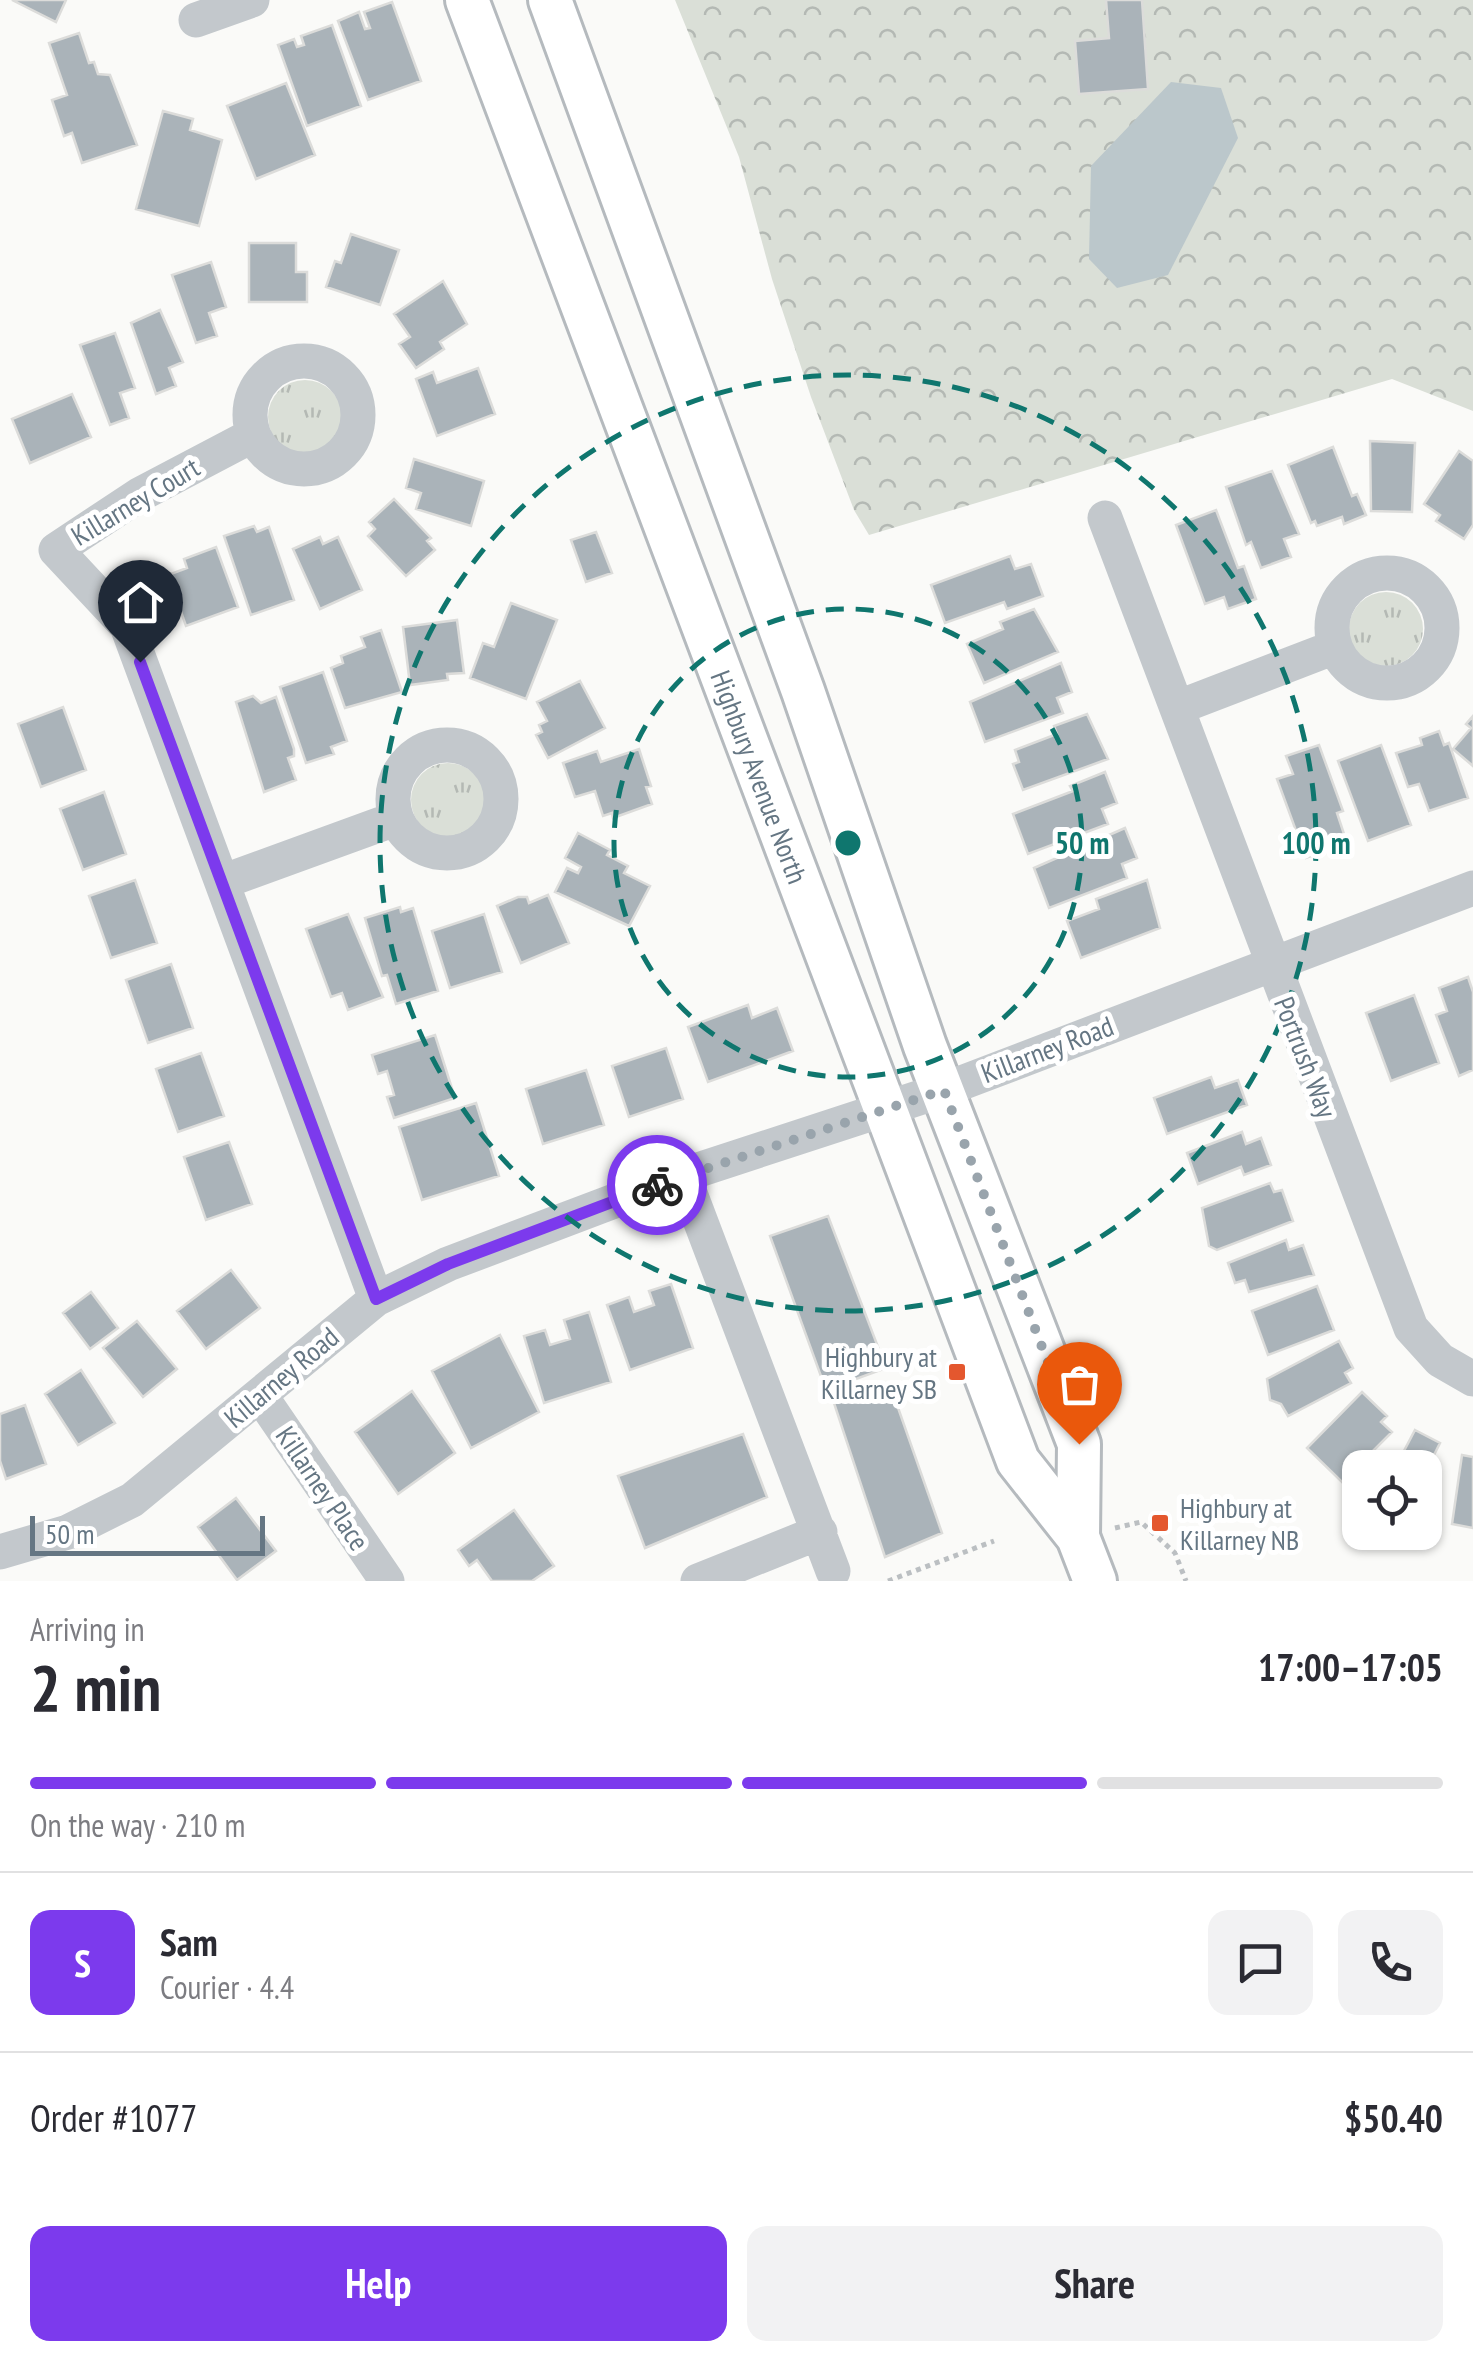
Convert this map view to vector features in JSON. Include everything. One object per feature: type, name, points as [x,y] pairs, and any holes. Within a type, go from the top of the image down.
[{"type":"main road","name":"Highbury Avenue North","points":[[467,0],[1018,1461],[1078,1537],[1096,1581]]},
{"type":"main road","name":"Highbury Avenue North","points":[[550,0],[944,1090],[1079,1444],[1078,1537]]},
{"type":"street","points":[[196,20],[252,0]]},
{"type":"street","name":"Killarney Court","points":[[253,436],[139,494],[56,550],[127,626],[376,1299]]},
{"type":"street","name":"Portrush Way","points":[[1105,518],[1411,1328],[1440,1360],[1473,1379]]},
{"type":"street","points":[[1179,707],[1335,647]]},
{"type":"street","points":[[222,882],[396,819]]},
{"type":"street","name":"Killarney Road","points":[[0,1552],[68,1532],[132,1500],[376,1299],[448,1264],[683,1175],[944,1090],[1473,888]]},
{"type":"street","points":[[683,1175],[833,1571]]},
{"type":"street","name":"Killarney Place","points":[[260,1395],[387,1581]]},
{"type":"street","points":[[698,1581],[820,1532]]},
{"type":"path","points":[[1078,1537],[1140,1522],[1175,1553],[1186,1581]]},
{"type":"path","points":[[888,1581],[994,1541]]},
{"type":"green space","points":[[675,0],[1473,0],[1473,411],[1392,379],[869,535],[854,510],[811,397],[772,279],[739,157]]},
{"type":"green space","points":[[305,380],[331,391],[342,417],[331,443],[305,454],[279,443],[268,417],[279,391]]},
{"type":"green space","points":[[1386,592],[1412,603],[1423,629],[1412,655],[1386,666],[1360,655],[1349,629],[1360,603]]},
{"type":"green space","points":[[448,763],[474,774],[485,800],[474,826],[448,837],[422,826],[411,800],[422,774]]},
{"type":"shaded area","points":[[1171,82],[1221,88],[1238,138],[1168,275],[1117,288],[1089,259],[1091,166]]},
{"type":"building","points":[[12,0],[66,0],[56,22]]},
{"type":"building","points":[[1106,0],[1142,0],[1148,89],[1079,94],[1075,41],[1109,38]]},
{"type":"building","points":[[392,2],[421,81],[368,100],[338,21],[359,12],[365,29],[370,28],[364,12]]},
{"type":"building","points":[[332,25],[361,106],[307,126],[278,45],[294,39],[297,47],[304,45],[301,36]]},
{"type":"building","points":[[79,33],[89,63],[94,62],[98,74],[110,75],[137,145],[82,163],[72,133],[64,136],[52,100],[67,95],[49,43]]},
{"type":"building","points":[[286,83],[315,155],[256,179],[227,106]]},
{"type":"building","points":[[163,111],[193,119],[190,130],[222,140],[199,226],[136,209]]},
{"type":"building","points":[[351,234],[399,250],[380,305],[326,287],[335,261],[341,263]]},
{"type":"building","points":[[249,243],[296,243],[296,272],[307,272],[307,302],[249,302]]},
{"type":"building","points":[[211,262],[226,307],[209,313],[217,336],[196,343],[172,275]]},
{"type":"building","points":[[443,281],[467,324],[440,342],[444,349],[416,368],[399,344],[410,337],[394,314]]},
{"type":"building","points":[[160,310],[183,362],[169,368],[176,386],[156,394],[131,323]]},
{"type":"building","points":[[115,333],[135,388],[120,393],[129,418],[110,425],[80,345]]},
{"type":"building","points":[[478,368],[495,414],[437,436],[416,379],[433,372],[437,383]]},
{"type":"building","points":[[72,394],[91,437],[30,463],[12,419]]},
{"type":"building","points":[[1370,441],[1415,443],[1412,512],[1371,511]]},
{"type":"building","points":[[1333,447],[1352,496],[1357,494],[1366,515],[1344,524],[1342,517],[1317,526],[1315,521],[1311,523],[1288,465]]},
{"type":"building","points":[[1459,451],[1473,461],[1473,525],[1464,539],[1436,521],[1440,515],[1424,504]]},
{"type":"building","points":[[414,459],[484,481],[471,526],[416,509],[421,493],[406,488]]},
{"type":"building","points":[[1272,471],[1299,534],[1284,539],[1291,557],[1261,568],[1251,542],[1246,545],[1226,487]]},
{"type":"building","points":[[394,499],[431,538],[427,541],[435,550],[406,576],[368,536],[375,529],[369,522]]},
{"type":"building","points":[[1216,510],[1238,568],[1244,566],[1256,599],[1228,609],[1224,597],[1205,604],[1176,525]]},
{"type":"building","points":[[254,526],[257,532],[269,527],[294,600],[251,615],[224,536]]},
{"type":"building","points":[[596,532],[612,573],[586,582],[571,540]]},
{"type":"building","points":[[320,537],[323,544],[338,537],[362,590],[320,609],[293,549]]},
{"type":"building","points":[[216,547],[238,607],[186,626],[168,575],[187,568],[184,559]]},
{"type":"building","points":[[1010,556],[1015,569],[1031,564],[1043,596],[1007,609],[1004,602],[945,623],[931,585]]},
{"type":"building","points":[[511,603],[557,620],[526,699],[470,678],[483,643],[494,647]]},
{"type":"building","points":[[1034,609],[1058,652],[984,683],[967,644],[1003,629],[1000,622]]},
{"type":"building","points":[[457,620],[464,673],[447,674],[448,680],[410,685],[403,627]]},
{"type":"building","points":[[381,630],[402,692],[345,708],[331,668],[343,663],[341,656],[365,647],[361,637]]},
{"type":"building","points":[[1061,663],[1072,692],[1057,698],[1063,713],[985,742],[970,702]]},
{"type":"building","points":[[323,672],[347,741],[331,747],[334,754],[306,763],[280,687]]},
{"type":"building","points":[[580,681],[605,728],[548,758],[536,735],[542,732],[539,725],[547,721],[537,702]]},
{"type":"building","points":[[253,696],[261,703],[276,697],[294,749],[294,756],[288,758],[296,780],[264,792],[236,702]]},
{"type":"building","points":[[63,707],[86,770],[41,787],[18,724]]},
{"type":"building","points":[[1087,714],[1108,759],[1023,790],[1013,764],[1019,762],[1015,750],[1057,734],[1054,726]]},
{"type":"building","points":[[1473,716],[1473,766],[1453,749],[1471,728],[1466,724]]},
{"type":"building","points":[[1439,731],[1444,745],[1449,743],[1468,798],[1429,811],[1419,784],[1408,787],[1396,753],[1422,745],[1420,738]]},
{"type":"building","points":[[1319,745],[1343,811],[1337,813],[1347,843],[1306,858],[1277,779],[1293,774],[1286,756]]},
{"type":"building","points":[[1381,745],[1411,825],[1368,841],[1338,761]]},
{"type":"building","points":[[639,749],[651,786],[646,787],[652,804],[613,818],[612,813],[603,816],[595,791],[575,797],[563,763],[597,751],[601,762]]},
{"type":"building","points":[[1105,772],[1117,803],[1102,809],[1108,824],[1028,854],[1013,814],[1073,791],[1070,786]]},
{"type":"building","points":[[104,792],[126,854],[83,870],[60,809]]},
{"type":"building","points":[[1125,828],[1137,858],[1122,864],[1127,878],[1049,908],[1034,868]]},
{"type":"building","points":[[578,833],[610,850],[607,855],[628,866],[624,873],[650,886],[629,926],[555,892],[567,868],[578,873],[581,867],[565,858]]},
{"type":"building","points":[[135,880],[157,943],[111,958],[89,896]]},
{"type":"building","points":[[1147,880],[1160,928],[1081,958],[1067,921],[1099,909],[1096,899]]},
{"type":"building","points":[[548,895],[569,943],[521,963],[497,906],[518,897],[527,897],[529,903]]},
{"type":"building","points":[[400,907],[401,912],[413,908],[438,991],[396,1004],[387,975],[382,976],[365,918]]},
{"type":"building","points":[[348,914],[383,997],[348,1010],[342,993],[331,997],[306,929]]},
{"type":"building","points":[[484,914],[502,972],[450,988],[432,931]]},
{"type":"building","points":[[171,964],[193,1028],[148,1043],[126,980]]},
{"type":"building","points":[[1468,977],[1473,992],[1473,1070],[1459,1076],[1436,1015],[1447,1011],[1439,988]]},
{"type":"building","points":[[1414,995],[1439,1063],[1391,1081],[1366,1013]]},
{"type":"building","points":[[748,1005],[752,1018],[777,1008],[793,1051],[708,1082],[688,1027]]},
{"type":"building","points":[[435,1035],[455,1098],[394,1118],[387,1097],[394,1095],[387,1071],[378,1074],[372,1055]]},
{"type":"building","points":[[666,1048],[683,1099],[629,1117],[612,1066]]},
{"type":"building","points":[[201,1053],[224,1116],[178,1132],[156,1069]]},
{"type":"building","points":[[586,1070],[604,1125],[543,1144],[526,1089]]},
{"type":"building","points":[[1211,1077],[1215,1088],[1238,1080],[1247,1105],[1167,1134],[1154,1098]]},
{"type":"building","points":[[476,1103],[499,1176],[422,1200],[399,1127]]},
{"type":"building","points":[[1242,1132],[1246,1144],[1261,1138],[1271,1165],[1244,1175],[1241,1167],[1198,1184],[1187,1153]]},
{"type":"building","points":[[229,1142],[252,1204],[206,1220],[184,1157]]},
{"type":"building","points":[[1270,1183],[1274,1192],[1282,1190],[1293,1221],[1217,1250],[1209,1246],[1202,1208]]},
{"type":"building","points":[[828,1216],[886,1368],[826,1390],[770,1236]]},
{"type":"building","points":[[1286,1240],[1289,1250],[1303,1245],[1314,1275],[1249,1292],[1245,1280],[1235,1283],[1228,1263]]},
{"type":"building","points":[[231,1270],[260,1308],[206,1349],[177,1311]]},
{"type":"building","points":[[671,1284],[693,1348],[630,1370],[607,1305],[629,1297],[634,1312],[654,1305],[649,1291]]},
{"type":"building","points":[[1317,1286],[1334,1330],[1268,1355],[1252,1311]]},
{"type":"building","points":[[91,1292],[118,1328],[90,1349],[63,1313]]},
{"type":"building","points":[[589,1312],[611,1382],[544,1403],[524,1336],[545,1330],[550,1345],[570,1339],[564,1320]]},
{"type":"building","points":[[137,1321],[177,1369],[143,1397],[103,1348]]},
{"type":"building","points":[[500,1335],[539,1412],[471,1448],[432,1371]]},
{"type":"building","points":[[1339,1341],[1353,1368],[1345,1373],[1351,1383],[1288,1416],[1281,1404],[1270,1400],[1267,1379]]},
{"type":"building","points":[[81,1370],[115,1423],[78,1445],[45,1394]]},
{"type":"building","points":[[889,1382],[942,1533],[885,1557],[833,1400]]},
{"type":"building","points":[[412,1391],[455,1453],[398,1494],[355,1432]]},
{"type":"building","points":[[1362,1392],[1387,1416],[1381,1422],[1392,1432],[1374,1450],[1342,1450],[1342,1482],[1307,1448]]},
{"type":"building","points":[[25,1405],[46,1464],[6,1479],[0,1461],[0,1414]]},
{"type":"building","points":[[1415,1430],[1440,1443],[1436,1450],[1404,1450]]},
{"type":"building","points":[[743,1434],[767,1497],[645,1548],[618,1476]]},
{"type":"building","points":[[1462,1455],[1473,1457],[1473,1528],[1452,1524]]},
{"type":"building","points":[[236,1498],[276,1551],[237,1580],[198,1527]]},
{"type":"building","points":[[514,1510],[554,1566],[532,1581],[492,1581],[477,1560],[469,1566],[458,1550]]},
{"type":"way so far","points":[[657,1185],[944,1090],[1079,1444]]},
{"type":"place","name":"Highbury at Killarney SB","points":[[957,1372]]},
{"type":"place","name":"Highbury at Killarney NB","points":[[1160,1523]]},
{"type":"route","points":[[140,662],[376,1299],[448,1264],[657,1185]]}]
